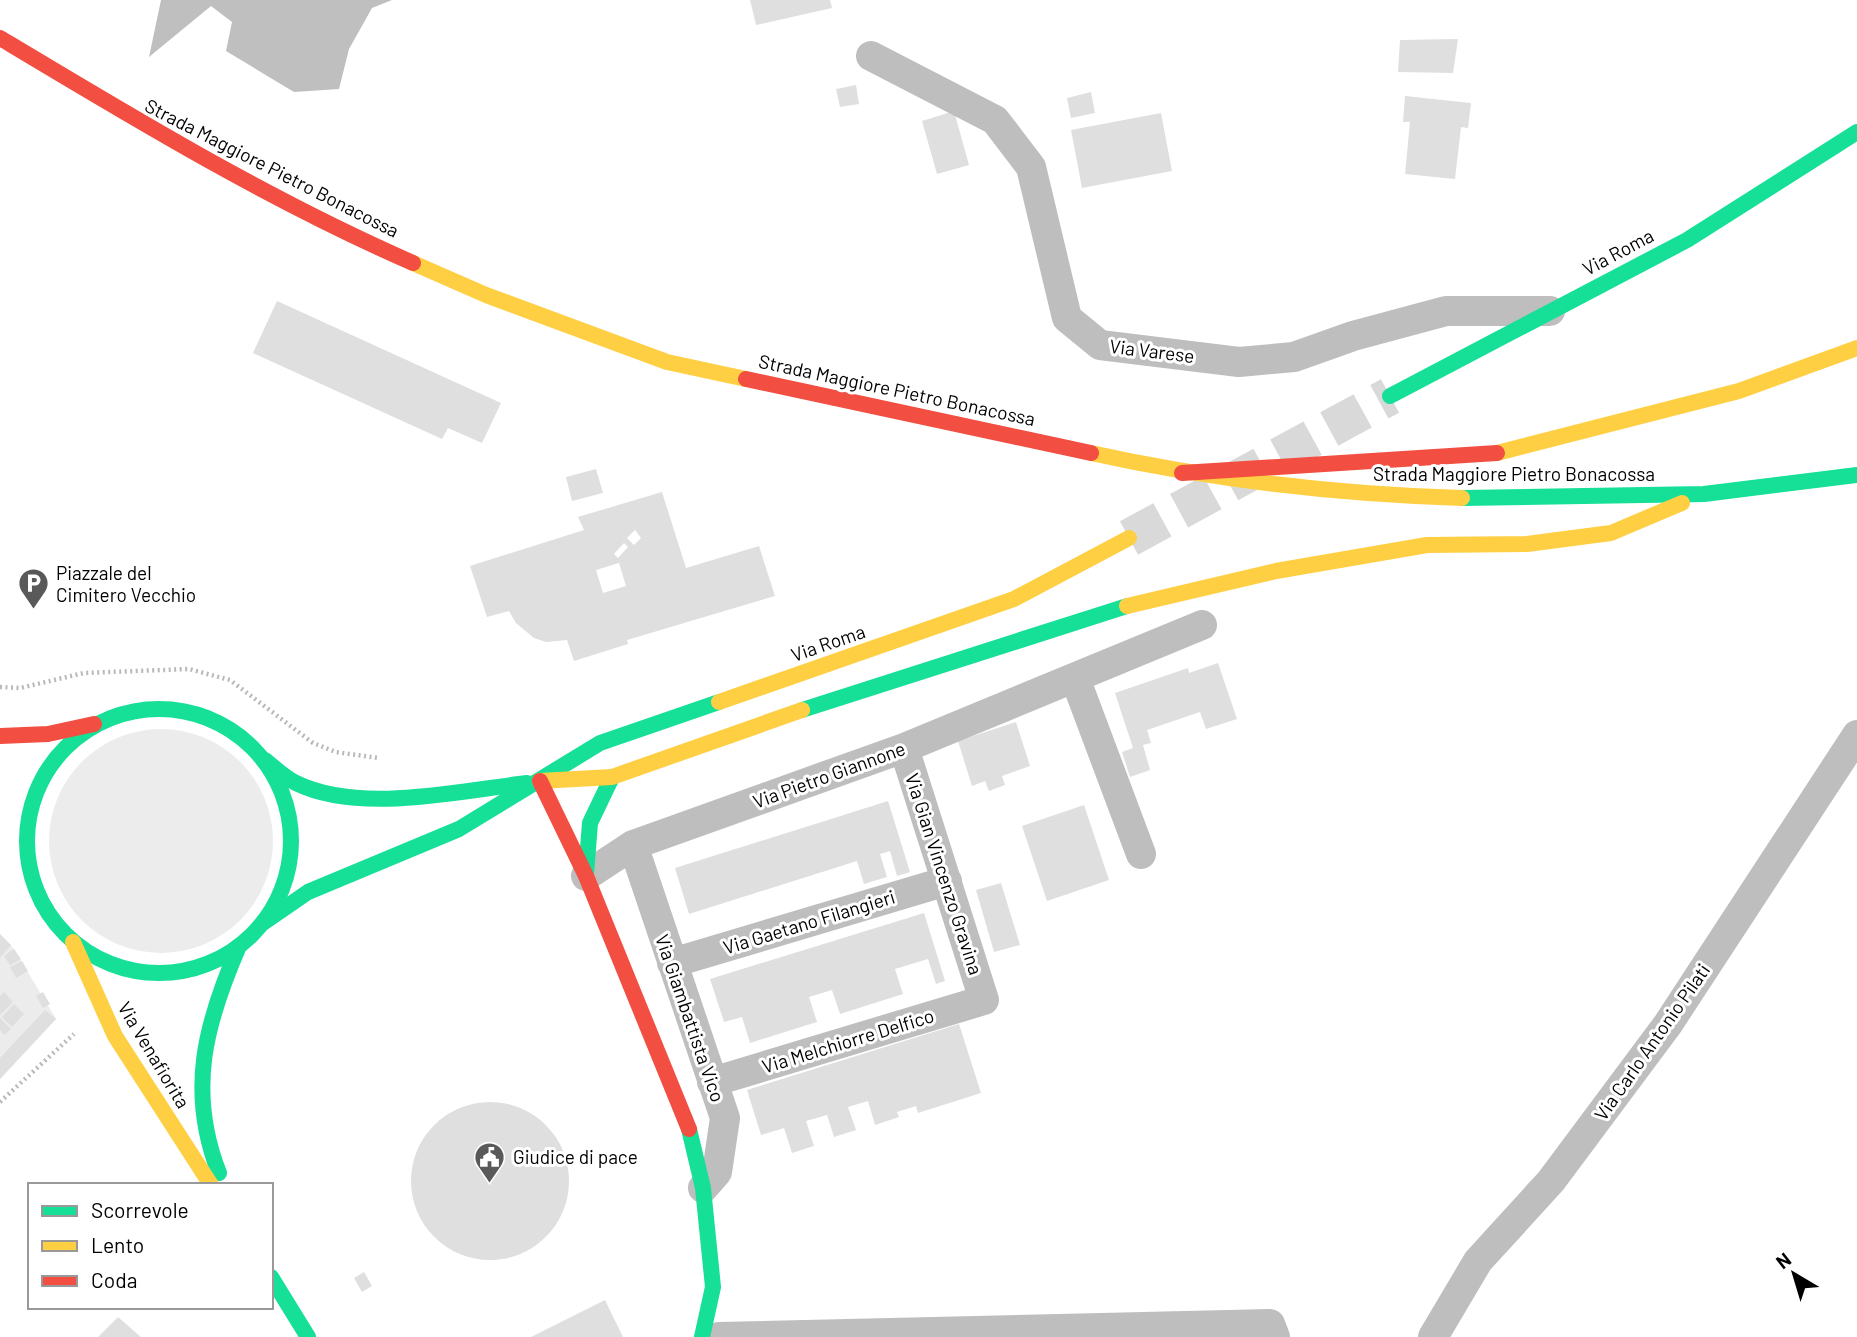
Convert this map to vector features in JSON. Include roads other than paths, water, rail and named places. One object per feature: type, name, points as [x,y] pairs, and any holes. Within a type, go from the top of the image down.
[{"type":"main road","name":"Strada Maggiore Pietro Bonacossa","points":[[0,38],[182,148],[340,231],[486,295],[654,357],[1182,473],[1367,495],[1515,499],[1704,494],[1857,475]]},
{"type":"main road","name":"Via Roma","points":[[1390,396],[1686,240],[1857,132]]},
{"type":"main road","points":[[1182,473],[1505,452],[1739,391],[1857,348]]},
{"type":"main road","points":[[540,781],[612,778],[765,722],[1098,613],[1276,571],[1427,545],[1527,544],[1611,533],[1704,494]]},
{"type":"main road","name":"Via Roma","points":[[263,923],[308,892],[459,829],[600,743],[1014,599],[1129,538]]},
{"type":"main road","points":[[0,736],[48,734],[99,723],[134,711],[158,709],[206,716],[238,734],[264,759],[285,798],[292,841],[284,884],[263,923],[239,946],[208,964],[173,972],[138,971],[103,961],[73,942],[15,868]]},
{"type":"main road","points":[[44,906],[31,873],[27,838],[33,803],[47,770],[70,743],[99,723]]},
{"type":"main road","name":"Via Roma","points":[[264,759],[298,784],[337,795],[391,798],[540,781]]},
{"type":"main road","name":"Via Giambattista Vico","points":[[586,876],[585,846],[592,811],[612,778]]},
{"type":"main road","name":"Via Giambattista Vico","points":[[540,781],[586,876],[688,1127],[703,1188],[713,1287],[702,1337]]},
{"type":"main road","name":"Via Venafiorita","points":[[73,942],[85,978],[102,1009],[210,1183]]},
{"type":"main road","name":"Via Venafiorita","points":[[223,1183],[205,1146],[200,1088],[206,1033],[239,946]]},
{"type":"main road","points":[[273,1280],[308,1337]]},
{"type":"street","name":"Via Varese","points":[[871,56],[995,120],[1031,167],[1067,318],[1100,345],[1239,362],[1294,357],[1353,336],[1446,311],[1551,311]]},
{"type":"street","name":"Via Pietro Giannone","points":[[586,876],[633,845],[904,748],[1202,625]]},
{"type":"street","points":[[1075,678],[1141,854]]},
{"type":"street","name":"Via Carlo Antonio Pilati","points":[[1433,1337],[1478,1261],[1552,1181],[1668,1024],[1857,735]]},
{"type":"street","name":"Via Gian Vincenzo Gravina","points":[[904,748],[984,1000]]},
{"type":"street","name":"Via Giambattista Vico","points":[[633,845],[725,1118],[717,1172],[703,1188]]},
{"type":"street","name":"Via Gaetano Filangieri","points":[[672,963],[947,881]]},
{"type":"street","name":"Via Melchiorre Delfico","points":[[712,1082],[984,1000]]},
{"type":"street","points":[[719,1337],[1270,1324],[1275,1337]]},
{"type":"tunnel","points":[[1129,538],[1390,396]]},
{"type":"place","name":"Piazzale del Cimitero Vecchio","points":[[33,611]]},
{"type":"place","name":"Giudice di pace","points":[[490,1184]]}]
